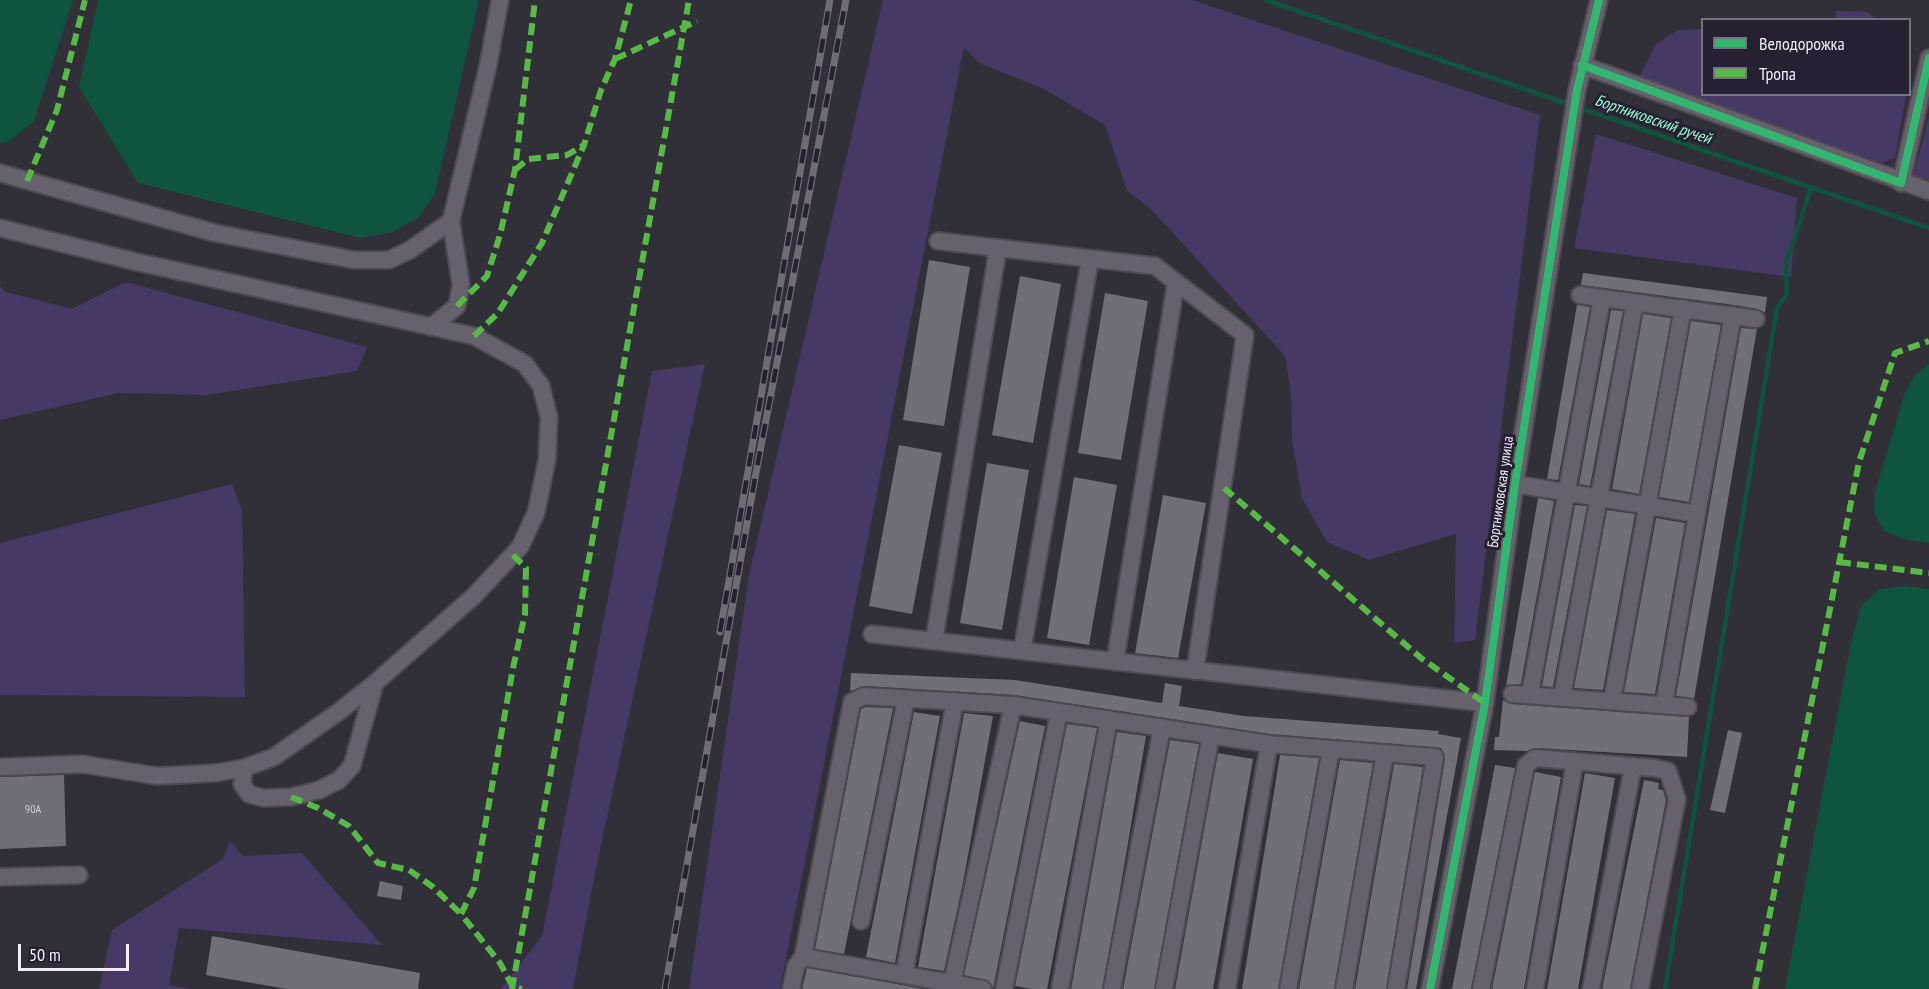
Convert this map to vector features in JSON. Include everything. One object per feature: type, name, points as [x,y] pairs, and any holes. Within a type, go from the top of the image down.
[{"type":"street","points":[[430,327],[457,306],[461,285],[451,221],[488,66],[500,0]]},
{"type":"street","name":"Бортниковская улица","points":[[1430,989],[1485,703],[1515,484],[1577,90],[1599,0]]},
{"type":"street","points":[[1901,183],[1929,58]]},
{"type":"street","points":[[1582,65],[1901,183],[1929,191]]},
{"type":"street","points":[[0,173],[215,232],[354,260],[389,260],[410,250],[451,221]]},
{"type":"street","points":[[0,228],[149,265],[474,336],[525,364],[541,386],[549,417],[547,460],[536,513],[520,547],[474,596],[375,682],[337,713],[274,757],[244,768],[215,773],[157,776],[82,764],[0,767]]},
{"type":"street","points":[[938,241],[1155,266],[1245,335],[1195,670]]},
{"type":"street","points":[[933,641],[998,248]]},
{"type":"street","points":[[1022,651],[1090,259]]},
{"type":"street","points":[[1115,662],[1176,282]]},
{"type":"street","points":[[1580,296],[1756,319]]},
{"type":"street","points":[[1530,694],[1602,298]]},
{"type":"street","points":[[1562,697],[1635,302]]},
{"type":"street","points":[[1612,701],[1683,308]]},
{"type":"street","points":[[1664,705],[1733,315]]},
{"type":"street","points":[[1515,484],[1697,514]]},
{"type":"street","points":[[872,634],[1485,703]]},
{"type":"street","points":[[244,768],[242,784],[249,794],[263,798],[300,795],[319,790],[339,780],[352,766],[375,682]]},
{"type":"street","points":[[1512,694],[1688,707]]},
{"type":"street","points":[[791,989],[796,966],[804,957],[852,702],[864,696],[1013,705],[1269,744],[1435,757],[1396,989]]},
{"type":"street","points":[[861,921],[906,699]]},
{"type":"street","points":[[904,975],[955,701]]},
{"type":"street","points":[[952,983],[1013,705]]},
{"type":"street","points":[[1004,989],[1059,712]]},
{"type":"street","points":[[1060,989],[1109,719]]},
{"type":"street","points":[[1112,989],[1162,728]]},
{"type":"street","points":[[1164,989],[1211,735]]},
{"type":"street","points":[[1227,989],[1269,744]]},
{"type":"street","points":[[1288,989],[1331,749]]},
{"type":"street","points":[[1344,989],[1385,753]]},
{"type":"street","points":[[1480,989],[1526,765],[1535,758],[1668,771],[1677,799],[1640,989]]},
{"type":"street","points":[[1534,989],[1575,761]]},
{"type":"street","points":[[1591,989],[1633,766]]},
{"type":"street","points":[[0,877],[79,875]]},
{"type":"street","points":[[804,957],[983,989]]},
{"type":"shaded area","points":[[0,0],[73,0],[34,121],[10,141],[0,143]]},
{"type":"shaded area","points":[[98,0],[479,0],[435,194],[419,217],[393,232],[361,238],[138,183],[79,87]]},
{"type":"shaded area","points":[[883,0],[1192,0],[1540,115],[1475,640],[1454,643],[1456,534],[1369,560],[1327,542],[1302,498],[1292,440],[1291,393],[1285,356],[1152,210],[1127,191],[1105,125],[1044,89],[979,63],[964,47],[780,989],[689,989],[749,575]]},
{"type":"shaded area","points":[[1836,11],[1867,12],[1875,18],[1836,18]]},
{"type":"shaded area","points":[[1701,29],[1701,96],[1906,96],[1895,158],[1882,163],[1637,81],[1656,44],[1678,30]]},
{"type":"shaded area","points":[[1929,118],[1929,186],[1911,183]]},
{"type":"shaded area","points":[[1596,134],[1797,198],[1791,277],[1574,248]]},
{"type":"shaded area","points":[[126,282],[367,347],[357,371],[207,395],[118,393],[0,420],[0,286],[6,292],[72,309]]},
{"type":"shaded area","points":[[705,364],[594,878],[573,989],[501,989],[542,936],[652,371]]},
{"type":"shaded area","points":[[1929,364],[1929,543],[1907,540],[1884,531],[1874,513],[1875,492],[1905,392],[1916,374]]},
{"type":"shaded area","points":[[232,484],[242,511],[245,697],[0,695],[0,543]]},
{"type":"shaded area","points":[[1906,586],[1929,589],[1929,989],[1785,989],[1851,642],[1861,606],[1880,589]]},
{"type":"shaded area","points":[[230,841],[243,856],[302,853],[382,945],[179,928],[169,985],[192,989],[99,989],[112,930],[223,859]]},
{"type":"building","points":[[929,260],[970,267],[944,426],[903,420]]},
{"type":"building","points":[[1583,273],[1767,297],[1765,313],[1758,309],[1734,305],[1581,285]]},
{"type":"building","points":[[1020,276],[1061,284],[1033,443],[992,435]]},
{"type":"building","points":[[1105,293],[1148,301],[1121,460],[1078,453]]},
{"type":"building","points":[[1577,305],[1590,307],[1558,480],[1547,479]]},
{"type":"building","points":[[1611,310],[1623,311],[1590,486],[1579,484]]},
{"type":"building","points":[[1643,314],[1671,318],[1639,494],[1612,489]]},
{"type":"building","points":[[1691,321],[1721,325],[1689,502],[1659,497]]},
{"type":"building","points":[[1741,328],[1757,329],[1694,699],[1676,696]]},
{"type":"building","points":[[899,445],[942,453],[912,614],[869,606]]},
{"type":"building","points":[[987,463],[1029,470],[1002,630],[960,623]]},
{"type":"building","points":[[1074,477],[1117,485],[1089,645],[1047,638]]},
{"type":"building","points":[[1163,495],[1206,503],[1178,658],[1135,653]]},
{"type":"building","points":[[1538,498],[1554,501],[1521,684],[1506,686]]},
{"type":"building","points":[[1575,505],[1587,506],[1553,687],[1542,686]]},
{"type":"building","points":[[1607,510],[1635,514],[1603,690],[1574,688]]},
{"type":"building","points":[[1656,518],[1685,523],[1655,694],[1624,692]]},
{"type":"building","points":[[851,673],[1015,680],[1162,703],[1165,683],[1182,686],[1179,706],[1244,716],[1439,731],[1438,734],[1461,738],[1416,989],[1407,989],[1445,759],[1441,748],[1270,734],[1014,695],[865,686],[850,691]]},
{"type":"building","points":[[1503,700],[1511,704],[1689,717],[1687,757],[1536,748],[1527,751],[1494,750],[1495,737],[1499,737]]},
{"type":"building","points":[[866,707],[893,708],[844,954],[815,949],[861,709]]},
{"type":"building","points":[[914,712],[940,716],[895,963],[866,957]]},
{"type":"building","points":[[964,713],[993,716],[963,883],[944,971],[918,967]]},
{"type":"building","points":[[1020,721],[1045,726],[993,989],[989,981],[964,975]]},
{"type":"building","points":[[1067,724],[1097,728],[1047,989],[1032,989],[1015,986]]},
{"type":"building","points":[[1728,730],[1742,733],[1725,813],[1710,810]]},
{"type":"building","points":[[1117,732],[1146,736],[1119,896],[1102,989],[1071,989]]},
{"type":"building","points":[[1170,740],[1199,744],[1154,989],[1123,989]]},
{"type":"building","points":[[1218,753],[1253,759],[1213,989],[1175,989]]},
{"type":"building","points":[[1280,755],[1319,758],[1278,989],[1242,989]]},
{"type":"building","points":[[1340,760],[1373,763],[1334,989],[1299,989]]},
{"type":"building","points":[[1394,764],[1423,767],[1386,989],[1355,989]]},
{"type":"building","points":[[1495,765],[1515,768],[1471,989],[1452,989]]},
{"type":"building","points":[[1535,772],[1561,777],[1524,989],[1492,989]]},
{"type":"building","points":[[1585,773],[1615,778],[1578,989],[1547,989]]},
{"type":"building","points":[[64,775],[66,846],[0,849],[0,777]]},
{"type":"building","points":[[1644,780],[1659,783],[1658,789],[1663,790],[1666,800],[1630,989],[1602,989]]},
{"type":"building","points":[[380,881],[403,886],[401,900],[377,896]]},
{"type":"building","points":[[212,936],[420,973],[418,989],[287,989],[206,975]]},
{"type":"building","points":[[807,968],[902,985],[923,989],[802,989]]},
{"type":"waterway","name":"Бортниковский ручей","points":[[1266,0],[1929,228]]},
{"type":"waterway","points":[[1665,989],[1777,308],[1787,294],[1786,262],[1811,188]]},
{"type":"railway","points":[[720,632],[830,0]]},
{"type":"railway","points":[[665,989],[755,478],[846,0]]},
{"type":"marked path","points":[[27,181],[57,110],[85,0]]},
{"type":"marked path","points":[[457,306],[487,276],[500,235],[515,170],[535,0]]},
{"type":"marked path","points":[[474,336],[498,313],[542,243],[584,145],[601,90],[615,59],[631,0]]},
{"type":"marked path","points":[[512,989],[689,0]]},
{"type":"marked path","points":[[615,59],[697,21]]},
{"type":"marked path","points":[[515,170],[528,159],[567,155],[584,145]]},
{"type":"marked path","points":[[1755,989],[1859,462],[1895,353],[1929,341]]},
{"type":"marked path","points":[[1224,488],[1421,658],[1485,703]]},
{"type":"marked path","points":[[513,555],[526,568],[525,614],[513,668],[474,888],[461,914],[500,963],[513,987],[522,989]]},
{"type":"marked path","points":[[1839,562],[1929,573]]},
{"type":"marked path","points":[[291,797],[318,808],[349,826],[378,863],[409,870],[433,887],[461,914]]},
{"type":"cycle path","points":[[1430,989],[1485,703],[1515,484],[1577,90],[1599,0]]},
{"type":"cycle path","points":[[1582,65],[1901,183],[1929,58]]}]
